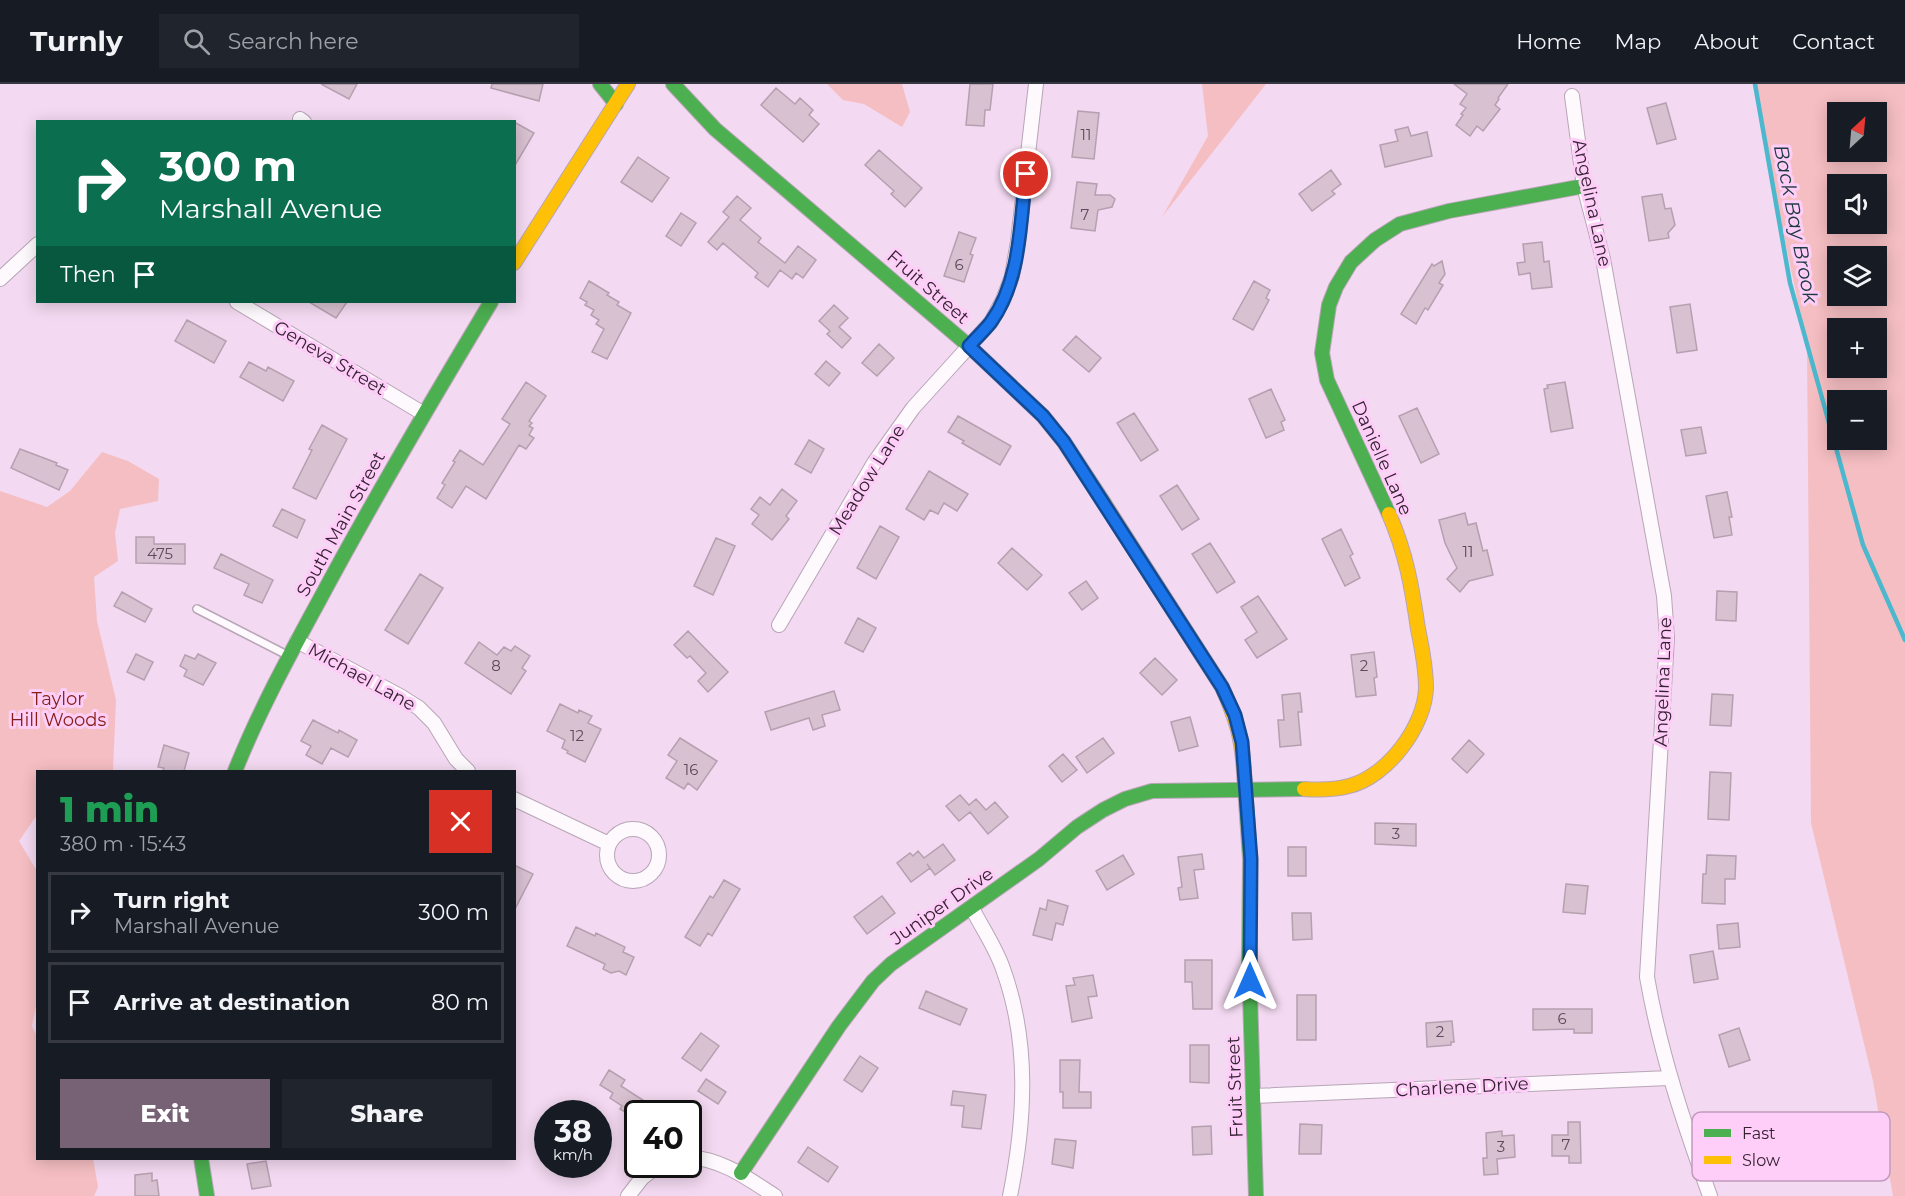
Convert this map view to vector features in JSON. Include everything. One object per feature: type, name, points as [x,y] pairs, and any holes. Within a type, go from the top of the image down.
[{"type":"street","points":[[600,84],[616,104]]},
{"type":"street","points":[[519,247],[628,84]]},
{"type":"street","name":"Fruit Street","points":[[673,84],[715,129],[969,346],[1043,416],[1064,442],[1222,687],[1235,715],[1242,742],[1251,859],[1249,960],[1256,1196]]},
{"type":"street","name":"Meadow Lane","points":[[779,625],[874,463],[913,408],[991,322],[1003,300],[1012,276],[1018,241],[1036,84]]},
{"type":"street","name":"Angelina Lane","points":[[1572,96],[1584,186],[1603,259],[1664,596],[1666,639],[1647,977],[1669,1078],[1692,1144]]},
{"type":"street","name":"Danielle Lane","points":[[1245,790],[1350,786],[1373,776],[1396,755],[1418,723],[1426,688],[1419,627],[1406,562],[1377,488],[1327,380],[1322,353],[1324,328],[1336,287],[1351,262],[1375,240],[1400,224],[1459,209],[1584,186]]},
{"type":"street","points":[[0,279],[36,246]]},
{"type":"street","name":"Geneva Street","points":[[239,303],[424,414]]},
{"type":"street","name":"South Main Street","points":[[235,770],[258,717],[297,641],[394,463],[490,303]]},
{"type":"street","name":"Michael Lane","points":[[297,641],[418,708],[434,723],[456,759],[467,770]]},
{"type":"street","name":"Juniper Drive","points":[[741,1173],[839,1026],[873,981],[891,964],[1039,859],[1077,827],[1125,799],[1152,791],[1245,790]]},
{"type":"street","points":[[516,800],[609,844]]},
{"type":"street","points":[[972,908],[1003,969],[1017,1022],[1023,1074],[1022,1126],[1010,1196]]},
{"type":"street","name":"Charlene Drive","points":[[1254,1096],[1669,1078]]},
{"type":"street","points":[[702,1159],[717,1162],[741,1173],[775,1196]]},
{"type":"street","points":[[201,1160],[207,1196]]},
{"type":"street","points":[[628,1196],[642,1178]]},
{"type":"street","name":"Angelina Lane","points":[[1705,1181],[1710,1196]]},
{"type":"lane","points":[[197,609],[289,657]]},
{"type":"green space","points":[[827,84],[902,84],[910,112],[902,127],[864,104],[843,100]]},
{"type":"green space","points":[[1202,84],[1266,84],[1162,217],[1208,136]]},
{"type":"green space","points":[[1755,84],[1905,84],[1905,1196],[1893,1196],[1890,1179],[1890,1112],[1878,1112],[1811,823],[1807,346],[1767,154]]},
{"type":"green space","name":"Taylor Hill Woods","points":[[102,452],[128,461],[159,479],[158,501],[120,509],[115,533],[118,561],[94,577],[97,621],[116,700],[113,770],[36,770],[36,816],[19,841],[36,869],[36,1006],[32,1026],[36,1035],[36,1160],[93,1160],[98,1187],[94,1196],[0,1196],[0,491],[47,507],[70,491]]},
{"type":"building","points":[[321,84],[357,84],[349,99]]},
{"type":"building","points":[[492,84],[543,84],[539,101],[491,88]]},
{"type":"building","points":[[970,84],[993,84],[990,110],[985,110],[984,126],[966,125]]},
{"type":"building","points":[[1454,84],[1508,84],[1495,105],[1500,109],[1483,131],[1477,126],[1470,136],[1456,125],[1466,108],[1460,104],[1467,94]]},
{"type":"building","points":[[776,88],[795,104],[800,98],[813,110],[809,115],[819,124],[803,142],[761,105]]},
{"type":"building","points":[[1666,103],[1676,139],[1657,144],[1647,108]]},
{"type":"building","points":[[1078,111],[1099,113],[1094,159],[1072,157]]},
{"type":"building","points":[[516,123],[534,133],[516,164]]},
{"type":"building","points":[[1408,127],[1411,136],[1427,132],[1432,156],[1385,167],[1380,145],[1398,141],[1395,130]]},
{"type":"building","points":[[879,150],[922,188],[905,207],[891,194],[894,191],[865,165]]},
{"type":"building","points":[[638,157],[669,178],[652,202],[621,182]]},
{"type":"building","points":[[1331,170],[1341,184],[1332,191],[1335,194],[1312,211],[1299,194]]},
{"type":"building","points":[[1077,182],[1097,184],[1095,195],[1110,195],[1115,199],[1112,207],[1098,210],[1095,231],[1071,228]]},
{"type":"building","points":[[1662,194],[1665,209],[1671,208],[1675,225],[1668,233],[1669,238],[1649,241],[1642,197]]},
{"type":"building","points":[[737,196],[751,208],[740,220],[761,238],[758,242],[785,263],[798,246],[816,260],[803,278],[796,273],[792,279],[780,270],[768,287],[755,277],[758,273],[723,243],[717,250],[708,242],[729,217],[723,212]]},
{"type":"building","points":[[681,213],[696,223],[681,246],[666,236]]},
{"type":"building","points":[[959,232],[976,238],[964,282],[944,276]]},
{"type":"building","points":[[1542,242],[1544,262],[1549,261],[1552,287],[1532,289],[1530,273],[1519,275],[1517,263],[1525,262],[1523,244]]},
{"type":"building","points":[[1442,261],[1445,274],[1439,283],[1443,285],[1428,310],[1425,308],[1416,324],[1401,314],[1432,264],[1434,266]]},
{"type":"building","points":[[589,281],[609,293],[607,295],[619,302],[617,305],[631,313],[607,359],[592,352],[604,329],[596,324],[599,320],[591,315],[594,310],[585,305],[587,302],[580,298]]},
{"type":"building","points":[[1254,281],[1270,290],[1266,298],[1269,300],[1253,330],[1233,319]]},
{"type":"building","points":[[311,303],[346,303],[336,318]]},
{"type":"building","points":[[1690,304],[1697,350],[1677,353],[1670,307]]},
{"type":"building","points":[[834,305],[848,318],[839,327],[851,338],[842,348],[827,334],[830,331],[819,321]]},
{"type":"building","points":[[187,320],[226,341],[214,363],[175,341]]},
{"type":"building","points":[[1076,336],[1101,358],[1089,372],[1063,350]]},
{"type":"building","points":[[879,344],[894,358],[877,376],[862,363]]},
{"type":"building","points":[[826,361],[840,373],[829,386],[815,374]]},
{"type":"building","points":[[249,362],[266,371],[268,367],[294,381],[283,401],[240,377]]},
{"type":"building","points":[[526,382],[546,396],[529,421],[532,423],[529,426],[533,428],[529,435],[534,438],[526,449],[519,445],[486,499],[466,486],[452,508],[437,498],[445,485],[442,483],[460,450],[483,465],[510,424],[502,419]]},
{"type":"building","points":[[1565,382],[1573,428],[1551,432],[1544,389],[1548,388],[1547,385]]},
{"type":"building","points":[[1271,389],[1285,420],[1281,422],[1284,430],[1266,438],[1249,399]]},
{"type":"building","points":[[1417,408],[1439,454],[1421,463],[1399,416]]},
{"type":"building","points":[[1134,413],[1158,450],[1141,461],[1117,423]]},
{"type":"building","points":[[958,416],[1011,446],[1000,465],[948,432]]},
{"type":"building","points":[[322,425],[347,439],[316,499],[293,488]]},
{"type":"building","points":[[1701,427],[1706,453],[1686,456],[1681,430]]},
{"type":"building","points":[[809,440],[824,449],[811,473],[795,464]]},
{"type":"building","points":[[20,449],[57,463],[56,465],[68,470],[59,490],[11,468]]},
{"type":"building","points":[[929,471],[968,494],[957,511],[944,503],[938,514],[930,510],[924,520],[906,509]]},
{"type":"building","points":[[1177,485],[1199,519],[1182,530],[1160,496]]},
{"type":"building","points":[[782,489],[797,501],[786,516],[789,519],[772,540],[752,524],[759,515],[751,509],[760,497],[770,505]]},
{"type":"building","points":[[1727,492],[1732,517],[1729,517],[1732,535],[1714,538],[1706,496]]},
{"type":"building","points":[[282,509],[305,520],[297,538],[273,526]]},
{"type":"building","points":[[1465,513],[1468,525],[1476,523],[1483,551],[1487,550],[1493,575],[1469,581],[1460,592],[1447,579],[1457,568],[1445,543],[1439,520]]},
{"type":"building","points":[[880,526],[899,537],[876,579],[857,568]]},
{"type":"building","points":[[1341,529],[1353,554],[1350,556],[1360,578],[1345,586],[1322,539]]},
{"type":"building","points":[[136,537],[154,537],[154,544],[185,544],[185,564],[136,563]]},
{"type":"building","points":[[716,538],[735,546],[713,595],[694,586]]},
{"type":"building","points":[[1210,543],[1235,582],[1217,593],[1192,554]]},
{"type":"building","points":[[1012,548],[1042,575],[1027,590],[998,563]]},
{"type":"building","points":[[221,554],[273,580],[262,603],[244,595],[249,584],[214,568]]},
{"type":"building","points":[[420,574],[443,588],[408,644],[385,630]]},
{"type":"building","points":[[1086,581],[1098,598],[1082,610],[1069,593]]},
{"type":"building","points":[[1717,591],[1737,592],[1736,621],[1716,620]]},
{"type":"building","points":[[122,592],[152,609],[145,622],[114,606]]},
{"type":"building","points":[[1258,596],[1287,639],[1257,658],[1245,640],[1257,632],[1241,607]]},
{"type":"building","points":[[858,618],[876,628],[863,652],[845,643]]},
{"type":"building","points":[[688,631],[728,672],[708,692],[698,681],[706,673],[690,656],[687,658],[674,645]]},
{"type":"building","points":[[479,642],[497,655],[504,647],[511,651],[515,646],[530,656],[522,668],[526,671],[511,694],[465,663]]},
{"type":"building","points":[[1374,652],[1377,677],[1374,678],[1376,695],[1356,697],[1351,655]]},
{"type":"building","points":[[136,654],[153,662],[144,680],[127,672]]},
{"type":"building","points":[[198,654],[216,663],[203,685],[184,676],[187,670],[180,666],[185,655],[195,659]]},
{"type":"building","points":[[1155,658],[1177,680],[1162,695],[1140,673]]},
{"type":"building","points":[[834,691],[840,710],[822,715],[825,726],[813,730],[809,718],[771,730],[765,712]]},
{"type":"building","points":[[1300,693],[1302,712],[1298,712],[1301,745],[1280,747],[1278,720],[1284,720],[1282,695]]},
{"type":"building","points":[[1712,694],[1733,695],[1731,726],[1710,725]]},
{"type":"building","points":[[560,704],[578,713],[579,710],[592,716],[588,723],[601,729],[585,762],[562,748],[565,740],[547,731]]},
{"type":"building","points":[[1190,717],[1198,746],[1179,751],[1171,722]]},
{"type":"building","points":[[313,720],[357,740],[348,757],[331,748],[322,764],[306,755],[311,746],[301,741]]},
{"type":"building","points":[[680,738],[717,761],[697,790],[688,783],[684,789],[666,778],[677,761],[668,755]]},
{"type":"building","points":[[1103,738],[1114,753],[1087,773],[1076,757]]},
{"type":"building","points":[[1469,740],[1484,754],[1467,773],[1452,759]]},
{"type":"building","points":[[164,745],[189,753],[184,770],[163,770],[164,768],[158,767]]},
{"type":"building","points":[[1063,754],[1077,770],[1062,782],[1049,766]]},
{"type":"building","points":[[1710,772],[1731,773],[1729,820],[1708,819]]},
{"type":"building","points":[[960,795],[969,805],[976,799],[986,810],[995,802],[1008,817],[988,834],[970,812],[959,821],[946,806]]},
{"type":"building","points":[[1375,823],[1416,824],[1416,846],[1375,844]]},
{"type":"building","points":[[943,844],[955,860],[935,875],[930,868],[911,882],[897,863],[910,853],[913,856],[918,851],[924,858]]},
{"type":"building","points":[[1288,847],[1306,847],[1306,876],[1288,876]]},
{"type":"building","points":[[1202,854],[1204,869],[1194,870],[1198,898],[1180,900],[1178,888],[1182,887],[1178,857]]},
{"type":"building","points":[[1123,855],[1134,874],[1107,890],[1096,871]]},
{"type":"building","points":[[1707,855],[1736,856],[1735,879],[1725,879],[1725,904],[1702,903],[1703,874],[1706,874]]},
{"type":"building","points":[[516,866],[533,874],[516,907]]},
{"type":"building","points":[[724,880],[740,889],[712,936],[708,933],[700,946],[685,937],[710,896],[713,898]]},
{"type":"building","points":[[1566,884],[1588,886],[1585,914],[1563,912]]},
{"type":"building","points":[[882,896],[895,913],[867,934],[854,917]]},
{"type":"building","points":[[1048,900],[1068,906],[1063,925],[1056,923],[1052,940],[1033,935],[1040,908],[1046,910]]},
{"type":"building","points":[[1292,913],[1311,913],[1312,939],[1293,940]]},
{"type":"building","points":[[1738,923],[1740,947],[1719,949],[1717,925]]},
{"type":"building","points":[[576,927],[595,936],[596,933],[625,947],[623,952],[634,957],[626,975],[619,971],[611,973],[603,969],[605,964],[567,946]]},
{"type":"building","points":[[1713,951],[1718,979],[1694,983],[1690,955]]},
{"type":"building","points":[[1185,960],[1212,960],[1212,1009],[1193,1009],[1192,982],[1185,982]]},
{"type":"building","points":[[1093,975],[1097,996],[1088,997],[1092,1018],[1072,1022],[1066,986],[1075,985],[1073,978]]},
{"type":"building","points":[[926,991],[967,1009],[960,1025],[919,1008]]},
{"type":"building","points":[[1297,995],[1316,995],[1316,1040],[1297,1040]]},
{"type":"building","points":[[1533,1009],[1592,1009],[1592,1033],[1574,1033],[1574,1029],[1533,1030]]},
{"type":"building","points":[[1452,1021],[1454,1042],[1451,1042],[1451,1045],[1427,1047],[1426,1023]]},
{"type":"building","points":[[1739,1028],[1750,1060],[1729,1067],[1719,1035]]},
{"type":"building","points":[[701,1033],[719,1046],[701,1071],[682,1058]]},
{"type":"building","points":[[1190,1045],[1209,1045],[1209,1083],[1190,1082]]},
{"type":"building","points":[[860,1056],[878,1068],[862,1092],[844,1080]]},
{"type":"building","points":[[1060,1060],[1080,1060],[1079,1092],[1091,1092],[1091,1108],[1063,1108],[1063,1092],[1060,1092]]},
{"type":"building","points":[[609,1070],[625,1080],[621,1086],[643,1100],[624,1100],[624,1111],[620,1109],[622,1106],[610,1098],[613,1093],[600,1085]]},
{"type":"building","points":[[706,1079],[726,1092],[718,1104],[698,1091]]},
{"type":"building","points":[[953,1091],[986,1095],[981,1129],[962,1127],[964,1106],[951,1105]]},
{"type":"building","points":[[1568,1122],[1580,1122],[1581,1163],[1569,1163],[1569,1156],[1552,1156],[1552,1135],[1568,1135]]},
{"type":"building","points":[[1300,1124],[1322,1125],[1321,1154],[1299,1154]]},
{"type":"building","points":[[1211,1126],[1212,1154],[1193,1155],[1192,1127]]},
{"type":"building","points":[[1502,1131],[1502,1136],[1514,1135],[1515,1157],[1497,1159],[1498,1174],[1484,1175],[1483,1158],[1487,1158],[1486,1133]]},
{"type":"building","points":[[1055,1139],[1076,1141],[1073,1168],[1052,1164]]},
{"type":"building","points":[[808,1147],[838,1167],[828,1182],[798,1162]]},
{"type":"building","points":[[266,1161],[271,1186],[252,1189],[247,1164]]},
{"type":"building","points":[[152,1173],[152,1181],[157,1180],[159,1196],[135,1196],[135,1175]]},
{"type":"waterway","name":"Back Bay Brook","points":[[1755,84],[1790,283],[1863,545],[1905,640]]},
{"type":"traffic: fast","points":[[600,84],[616,104]]},
{"type":"traffic: fast","points":[[673,84],[715,129],[969,346],[1043,416],[1064,442],[1104,503]]},
{"type":"traffic: fast","points":[[1389,514],[1327,380],[1322,353],[1329,305],[1336,287],[1351,262],[1375,240],[1400,224],[1449,211],[1584,186]]},
{"type":"traffic: fast","points":[[235,770],[275,684],[340,561],[490,303]]},
{"type":"traffic: fast","points":[[1244,772],[1250,859],[1249,960],[1256,1196]]},
{"type":"traffic: fast","points":[[741,1173],[839,1026],[873,981],[891,964],[1039,859],[1077,827],[1125,799],[1152,791],[1304,789]]},
{"type":"traffic: fast","points":[[201,1160],[207,1196]]},
{"type":"traffic: slow","points":[[516,260],[628,84]]},
{"type":"traffic: slow","points":[[1104,503],[1222,687],[1237,728],[1244,772]]},
{"type":"traffic: slow","points":[[1304,789],[1349,786],[1377,772],[1401,748],[1419,718],[1424,703],[1425,666],[1411,584],[1389,514]]},
{"type":"route","points":[[1026,174],[1012,276],[991,322],[969,346],[1043,416],[1064,442],[1222,687],[1235,715],[1242,742],[1251,859],[1250,981]]}]
